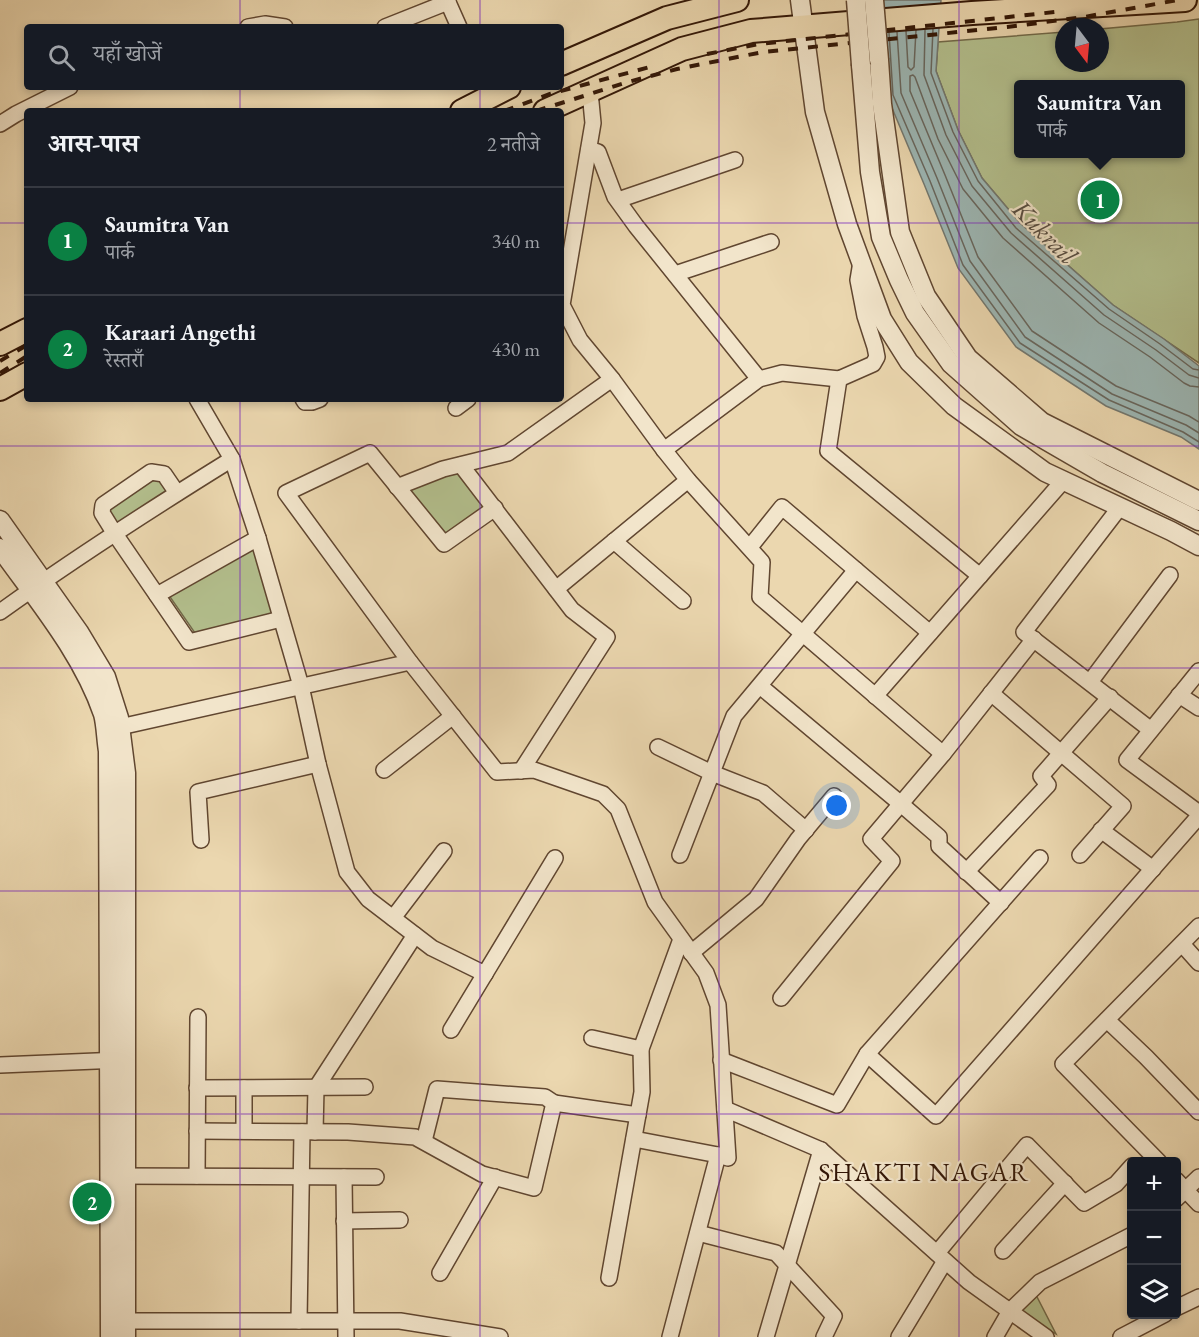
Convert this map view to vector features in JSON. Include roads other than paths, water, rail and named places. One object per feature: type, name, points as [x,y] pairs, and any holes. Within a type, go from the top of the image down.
[{"type":"main road","points":[[564,63],[667,18],[736,0]]},
{"type":"main road","points":[[552,108],[682,49],[751,31],[972,13],[1185,0]]},
{"type":"main road","points":[[468,108],[504,90]]},
{"type":"main road","points":[[0,344],[24,332]]},
{"type":"main road","points":[[0,389],[24,376]]},
{"type":"street","points":[[800,0],[815,112],[847,224],[882,319],[909,362],[954,406],[1045,472],[1199,546]]},
{"type":"street","points":[[856,0],[870,172],[881,237],[915,314],[951,364],[1021,426],[1102,473],[1199,521]]},
{"type":"street","points":[[874,0],[882,104],[900,232],[926,296],[968,358],[1042,422],[1199,501]]},
{"type":"street","points":[[392,24],[448,1],[458,24]]},
{"type":"street","points":[[28,108],[64,90]]},
{"type":"street","points":[[564,293],[593,123],[590,92]]},
{"type":"street","points":[[0,124],[24,110]]},
{"type":"street","points":[[589,149],[598,152],[615,197],[759,379]]},
{"type":"street","points":[[618,200],[735,160]]},
{"type":"street","points":[[564,228],[576,223]]},
{"type":"street","points":[[675,274],[771,242]]},
{"type":"street","points":[[664,450],[759,379],[782,373],[839,379],[873,364],[877,357],[865,316],[858,280],[861,262]]},
{"type":"street","points":[[566,327],[580,340],[612,379],[688,480],[762,562],[760,597],[943,754]]},
{"type":"street","points":[[397,487],[443,469],[508,453],[612,379]]},
{"type":"street","points":[[839,379],[828,451],[980,576]]},
{"type":"street","points":[[199,402],[232,459],[258,538],[301,686],[318,764],[347,873],[368,899],[432,948],[485,974]]},
{"type":"street","points":[[495,508],[444,544],[370,453],[286,493],[410,662],[497,772],[534,770],[603,794],[618,809],[655,902],[706,973],[718,1005],[728,1158],[634,1139]]},
{"type":"street","points":[[0,612],[114,534],[232,459]]},
{"type":"street","points":[[461,465],[572,610],[607,637],[521,771]]},
{"type":"street","points":[[177,493],[164,474],[152,472],[103,505],[102,513],[189,642],[281,619]]},
{"type":"street","points":[[556,589],[688,480]]},
{"type":"street","points":[[875,696],[1063,480]]},
{"type":"street","points":[[750,547],[782,507],[930,633]]},
{"type":"street","points":[[1120,507],[1024,632],[1152,730]]},
{"type":"street","points":[[0,520],[37,586]]},
{"type":"street","points":[[157,595],[258,538]]},
{"type":"street","points":[[614,542],[683,601]]},
{"type":"street","points":[[0,548],[79,633],[106,677],[119,718],[113,729],[126,773],[118,1060],[118,1329],[253,1329],[298,1321],[400,1321],[500,1337]]},
{"type":"street","points":[[680,855],[734,716],[856,570]]},
{"type":"street","points":[[1090,682],[1170,575]]},
{"type":"street","points":[[781,998],[892,861],[871,839],[943,754],[1034,639]]},
{"type":"street","points":[[113,729],[410,662]]},
{"type":"street","points":[[867,1054],[936,1116],[1153,869],[1199,815],[1127,760],[1199,671]]},
{"type":"street","points":[[760,686],[939,837],[939,846],[1001,903]]},
{"type":"street","points":[[991,693],[1123,806],[1080,855]]},
{"type":"street","points":[[1179,695],[1199,708]]},
{"type":"street","points":[[966,872],[1048,785],[1041,776],[1110,697]]},
{"type":"street","points":[[384,770],[453,716]]},
{"type":"street","points":[[658,747],[763,794],[806,830]]},
{"type":"street","points":[[201,840],[198,792],[318,764]]},
{"type":"street","points":[[692,953],[756,899],[798,839],[834,796]]},
{"type":"street","points":[[1101,830],[1153,869]]},
{"type":"street","points":[[393,918],[444,851]]},
{"type":"street","points":[[451,1030],[555,858]]},
{"type":"street","points":[[721,1060],[837,1104],[867,1054],[1041,858]]},
{"type":"street","points":[[1155,1157],[1063,1064],[1199,926]]},
{"type":"street","points":[[298,1321],[301,1176],[316,1088],[415,935]]},
{"type":"street","points":[[609,1278],[642,1092],[641,1049],[681,939]]},
{"type":"street","points":[[1182,944],[1199,963]]},
{"type":"street","points":[[197,1176],[198,1017]]},
{"type":"street","points":[[1107,1020],[1146,1056],[1199,1112]]},
{"type":"street","points":[[592,1038],[641,1049]]},
{"type":"street","points":[[0,1065],[118,1060]]},
{"type":"street","points":[[197,1088],[365,1087]]},
{"type":"street","points":[[244,1088],[244,1131]]},
{"type":"street","points":[[424,1141],[437,1089],[545,1097],[554,1103],[638,1115]]},
{"type":"street","points":[[197,1131],[348,1132],[415,1137],[482,1174],[534,1188],[554,1103]]},
{"type":"street","points":[[724,1109],[822,1150],[969,1282],[1046,1337]]},
{"type":"street","points":[[899,1337],[941,1257],[1027,1144],[1084,1203],[1116,1184],[1127,1171]]},
{"type":"street","points":[[1139,1157],[1146,1149]]},
{"type":"street","points":[[766,1337],[822,1150]]},
{"type":"street","points":[[670,1337],[718,1155]]},
{"type":"street","points":[[118,1176],[376,1177]]},
{"type":"street","points":[[344,1177],[346,1337]]},
{"type":"street","points":[[440,1273],[495,1177]]},
{"type":"street","points":[[1181,1189],[1199,1177]]},
{"type":"street","points":[[1003,1251],[1065,1183]]},
{"type":"street","points":[[1181,1191],[1199,1204]]},
{"type":"street","points":[[344,1221],[400,1220]]},
{"type":"street","points":[[698,1233],[776,1253],[834,1316],[824,1337]]},
{"type":"street","points":[[995,1337],[1010,1311],[1040,1282],[1127,1237]]},
{"type":"street","points":[[1181,1306],[1199,1297]]},
{"type":"street","points":[[1121,1337],[1155,1319]]},
{"type":"water","points":[[881,0],[941,0],[936,71],[958,130],[982,178],[1020,223],[1113,305],[1199,366],[1199,449],[1181,437],[1106,406],[1016,347],[958,268],[887,96]]},
{"type":"railway","points":[[546,108],[677,69],[763,52],[1007,27],[1084,17],[1178,0]]},
{"type":"railway","points":[[707,54],[759,44],[1064,11]]},
{"type":"railway","points":[[512,108],[550,94],[657,65]]},
{"type":"railway","points":[[0,361],[24,347]]},
{"type":"railway","points":[[0,373],[24,358]]},
{"type":"place","name":"Saumitra Van","points":[[1100,200]]},
{"type":"place","name":"Karaari Angethi","points":[[92,1202]]},
{"type":"district","name":"SHAKTI NAGAR","points":[[924,1172]]},
{"type":"water label","name":"Kukrail","points":[[1045,232]]}]
